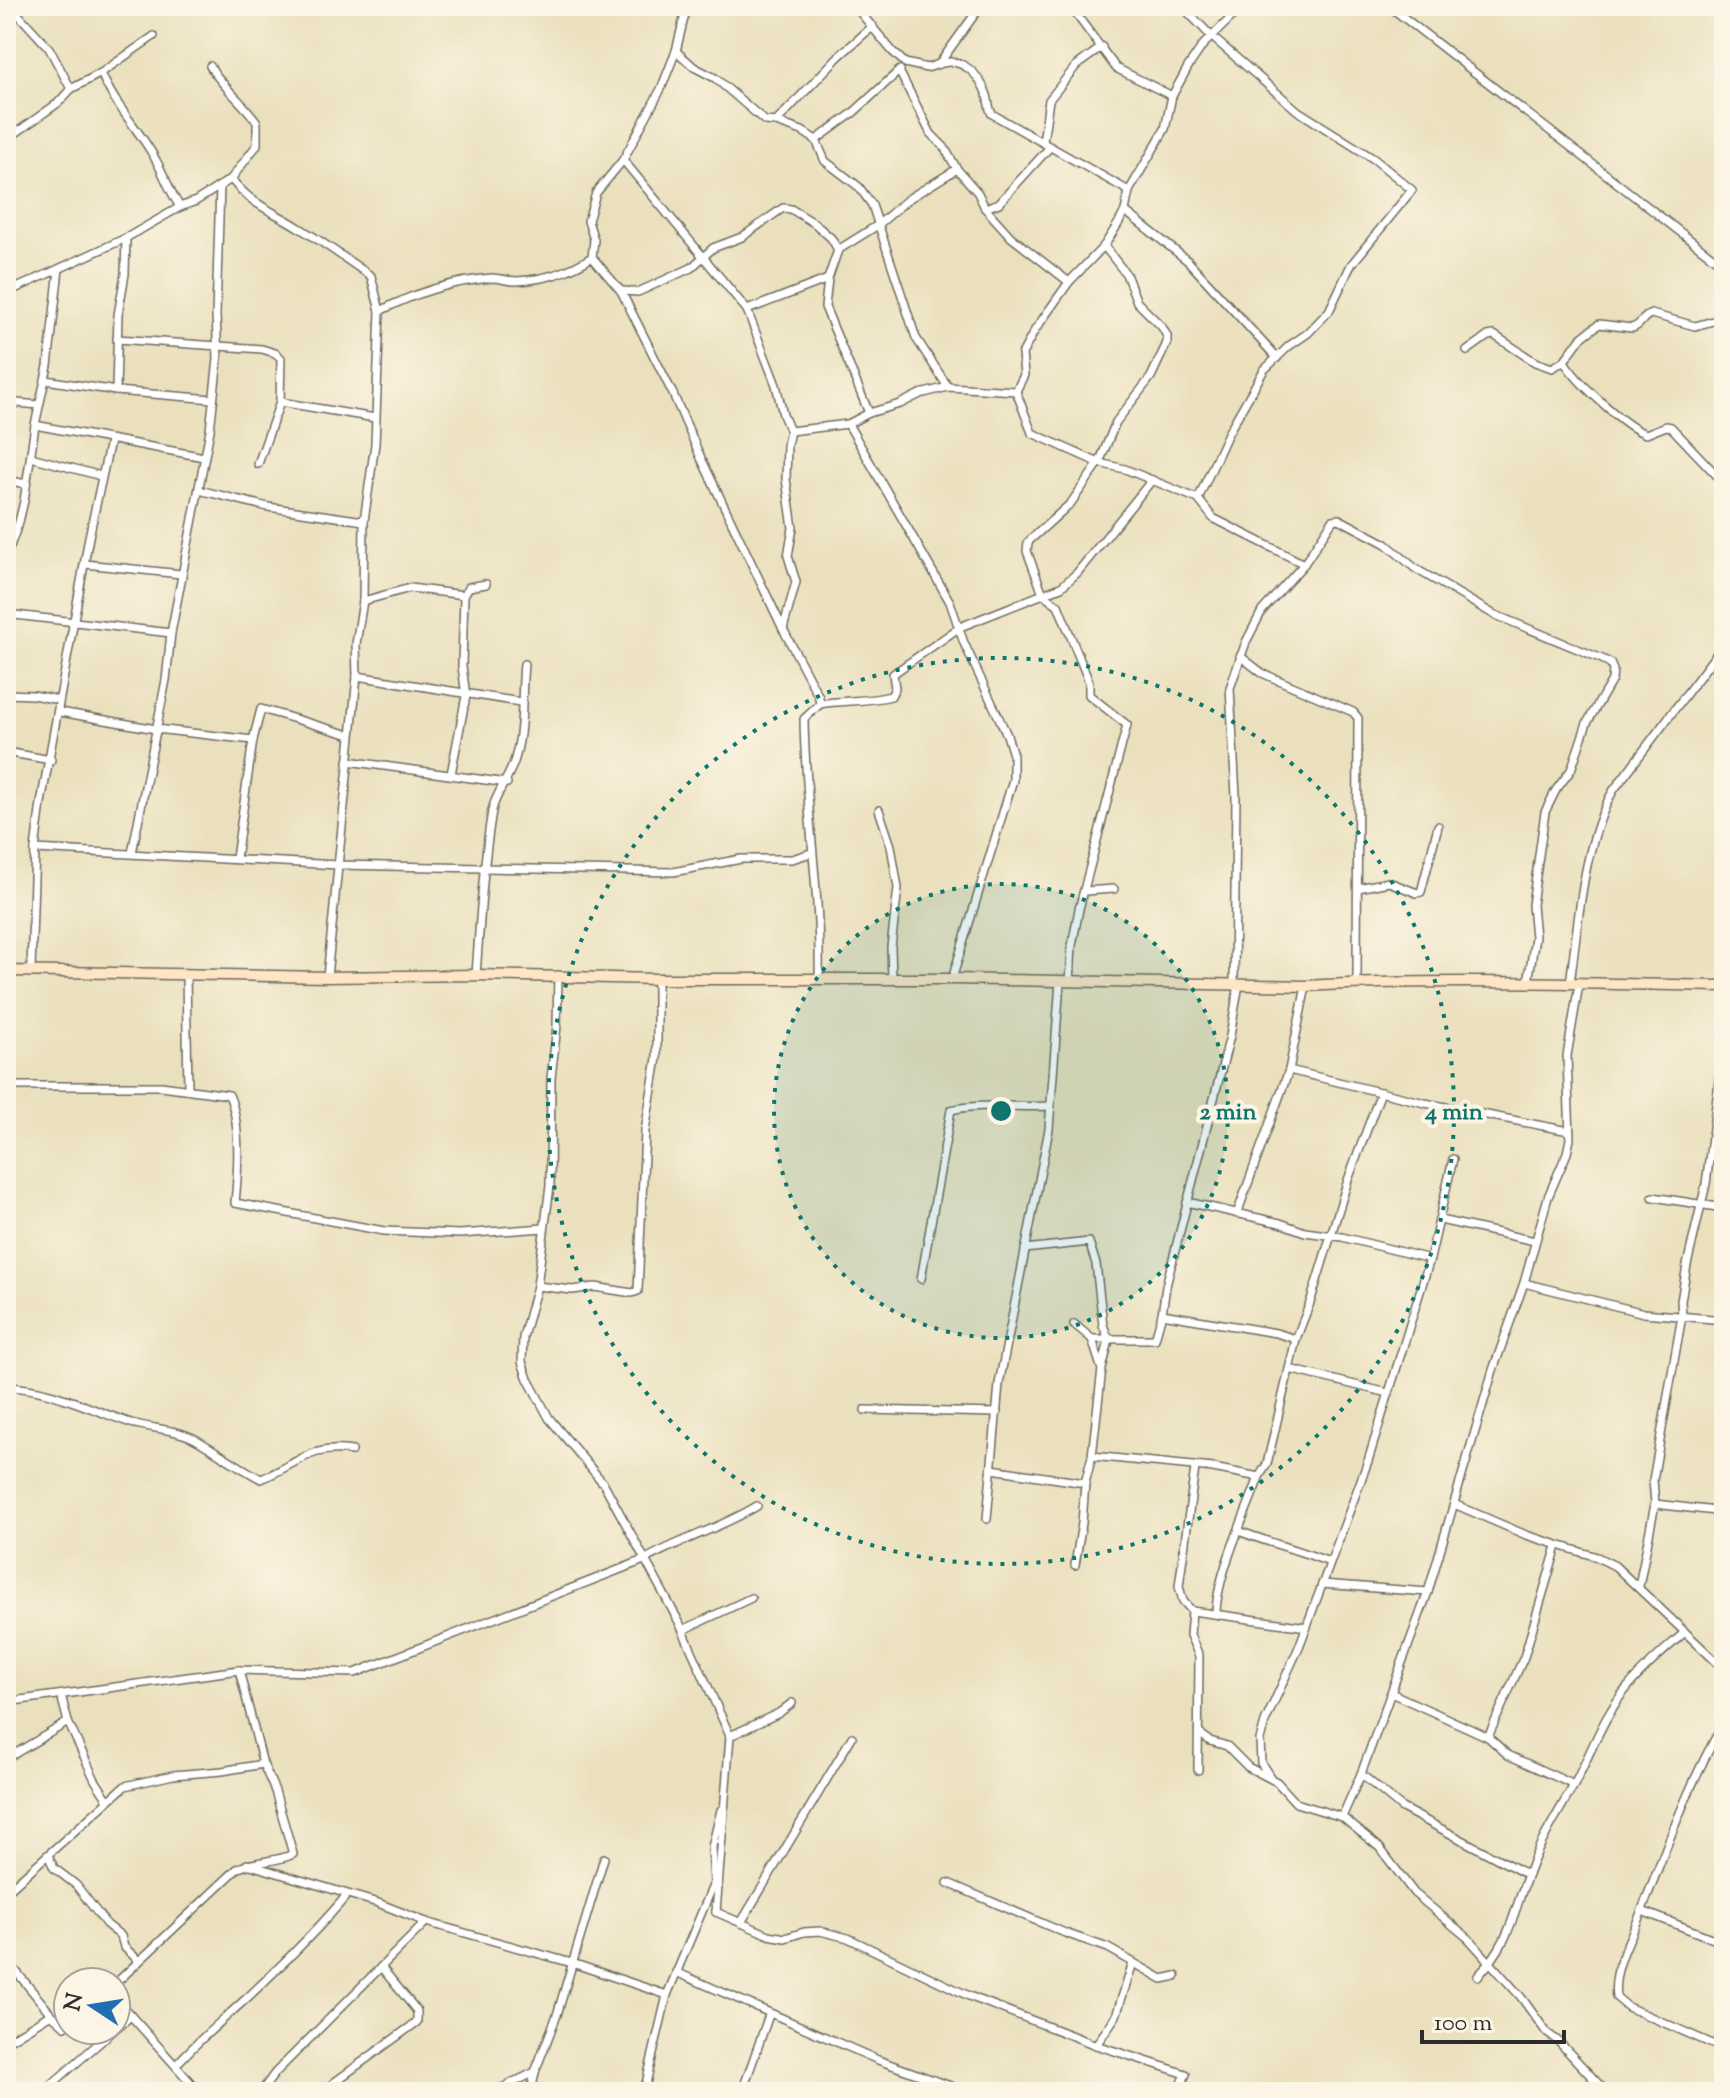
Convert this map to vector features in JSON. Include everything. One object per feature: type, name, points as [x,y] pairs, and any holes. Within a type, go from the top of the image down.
[{"type":"main road","points":[[6,971],[327,977],[558,975],[657,979],[952,979],[1306,986],[1357,983],[1575,983],[1724,986]]},
{"type":"street","points":[[687,6],[676,51],[661,89],[623,160],[596,193],[588,221],[594,240],[592,257],[621,291],[820,704]]},
{"type":"street","points":[[855,6],[905,63],[927,68],[959,62],[979,79],[992,114],[1129,191]]},
{"type":"street","points":[[939,64],[975,14],[985,6]]},
{"type":"street","points":[[1070,6],[1116,68],[1172,96]]},
{"type":"street","points":[[1182,6],[1211,36],[1298,111],[1374,159],[1412,190],[1351,265],[1329,311],[1264,370],[1228,433],[1198,499]]},
{"type":"street","points":[[1243,6],[1211,36],[1188,67],[1172,96],[1165,129],[1129,191],[1125,211],[1104,246],[1069,282],[1022,354],[1024,375],[1016,391],[1032,433],[1099,463],[1198,499],[1213,518],[1304,564]]},
{"type":"street","points":[[1389,6],[1724,266]]},
{"type":"street","points":[[6,20],[17,13],[49,48],[71,89]]},
{"type":"street","points":[[776,122],[837,58],[873,26]]},
{"type":"street","points":[[6,140],[58,103],[71,89],[101,73],[154,36]]},
{"type":"street","points":[[985,208],[999,203],[1047,145],[1049,100],[1076,66],[1102,47]]},
{"type":"street","points":[[676,51],[694,67],[715,78],[765,121],[802,131],[816,140],[825,161],[859,187],[872,205],[916,338],[948,387]]},
{"type":"street","points":[[816,140],[853,113],[905,63]]},
{"type":"street","points":[[6,293],[126,238],[231,179],[257,145],[257,122],[220,82],[210,66]]},
{"type":"street","points":[[899,71],[931,134],[978,193],[985,208],[1011,237],[1069,282]]},
{"type":"street","points":[[101,73],[109,92],[154,156],[169,191],[180,207]]},
{"type":"street","points":[[623,160],[747,310],[776,385],[790,431],[786,479],[793,528],[788,556],[796,582],[783,629]]},
{"type":"street","points":[[869,413],[825,307],[828,279],[838,250],[878,225],[908,199],[957,169]]},
{"type":"street","points":[[231,179],[241,192],[264,210],[294,224],[371,276],[380,311],[375,452],[364,521],[363,601],[356,644],[357,676],[327,977]]},
{"type":"street","points":[[132,853],[213,399],[220,186]]},
{"type":"street","points":[[621,291],[638,292],[691,268],[713,248],[755,230],[783,208],[791,209],[814,223],[831,238],[838,250]]},
{"type":"street","points":[[1125,211],[1188,261],[1277,358]]},
{"type":"street","points":[[116,391],[126,238]]},
{"type":"street","points":[[987,1519],[999,1384],[1049,1129],[1049,1106],[1065,982],[1127,725],[1089,695],[1089,682],[1058,605],[1043,594],[1027,551],[1028,542],[1071,503],[1099,463],[1116,422],[1151,377],[1167,343],[1162,327],[1137,302],[1126,274],[1104,246]]},
{"type":"street","points":[[380,311],[406,298],[453,284],[496,278],[516,281],[555,277],[592,257]]},
{"type":"street","points":[[6,557],[10,537],[19,522],[35,425],[46,380],[59,269]]},
{"type":"street","points":[[747,310],[828,279]]},
{"type":"street","points":[[1467,351],[1494,335],[1547,368],[1564,361],[1581,338],[1599,324],[1632,328],[1651,314],[1695,326],[1724,318]]},
{"type":"street","points":[[117,339],[262,349],[281,358],[280,402],[258,464]]},
{"type":"street","points":[[1564,361],[1615,414],[1636,429],[1646,434],[1671,427],[1724,483]]},
{"type":"street","points":[[46,380],[116,391],[213,399]]},
{"type":"street","points":[[790,431],[848,424],[920,394],[948,387],[1016,391]]},
{"type":"street","points":[[6,402],[39,405]]},
{"type":"street","points":[[280,402],[375,418]]},
{"type":"street","points":[[848,424],[950,602],[964,643],[1007,735],[1013,755],[1013,780],[952,979]]},
{"type":"street","points":[[35,425],[204,457]]},
{"type":"street","points":[[31,970],[35,849],[60,712],[59,700],[110,441]]},
{"type":"street","points":[[31,457],[101,476]]},
{"type":"street","points":[[6,480],[26,484]]},
{"type":"street","points":[[819,980],[819,931],[811,853],[804,719],[820,704],[847,700],[872,701],[891,696],[895,688],[893,674],[960,627],[1061,587],[1077,573],[1152,480]]},
{"type":"street","points":[[199,490],[268,507],[364,521]]},
{"type":"street","points":[[1092,1339],[1155,1339],[1230,1036],[1236,985],[1236,796],[1230,688],[1240,656],[1262,611],[1304,564],[1333,520],[1339,519],[1386,544],[1416,569],[1493,614],[1610,663],[1613,670],[1612,680],[1587,723],[1571,770],[1545,812],[1532,905],[1535,937],[1528,983]]},
{"type":"street","points":[[85,564],[181,574]]},
{"type":"street","points":[[451,774],[466,696],[462,666],[464,595],[469,587],[486,584]]},
{"type":"street","points":[[363,601],[410,588],[464,595]]},
{"type":"street","points":[[6,614],[171,633]]},
{"type":"street","points":[[1342,1817],[1428,1592],[1493,1370],[1524,1283],[1548,1197],[1567,1153],[1570,1139],[1567,1056],[1586,876],[1602,812],[1613,791],[1724,644]]},
{"type":"street","points":[[1240,656],[1262,673],[1353,712],[1358,718],[1357,983]]},
{"type":"street","points":[[476,975],[492,808],[507,783],[516,757],[522,727],[520,702],[524,664]]},
{"type":"street","points":[[357,676],[466,696],[520,702]]},
{"type":"street","points":[[6,694],[59,700]]},
{"type":"street","points":[[236,858],[253,740],[261,709],[350,735]]},
{"type":"street","points":[[60,712],[156,729],[253,740]]},
{"type":"street","points":[[6,752],[51,760]]},
{"type":"street","points":[[348,761],[507,783]]},
{"type":"street","points":[[879,810],[891,846],[898,888],[891,947],[892,979]]},
{"type":"street","points":[[1358,888],[1389,882],[1421,892],[1438,826]]},
{"type":"street","points":[[35,849],[338,865],[673,872],[741,859],[792,859],[811,853]]},
{"type":"street","points":[[1085,891],[1114,889]]},
{"type":"street","points":[[186,974],[188,1088]]},
{"type":"street","points":[[558,975],[557,1026],[551,1078],[552,1161],[537,1286],[523,1337],[522,1362],[549,1418],[604,1484],[683,1630],[730,1736],[716,1912]]},
{"type":"street","points":[[537,1286],[638,1291],[645,1131],[657,1058],[657,979]]},
{"type":"street","points":[[1237,1214],[1289,1070],[1306,986]]},
{"type":"street","points":[[1639,1586],[1655,1504],[1653,1480],[1682,1316],[1681,1301],[1706,1184],[1724,1042]]},
{"type":"street","points":[[1289,1070],[1496,1118],[1569,1131]]},
{"type":"street","points":[[11,1086],[188,1088],[229,1095],[235,1107],[238,1181],[235,1203],[384,1231],[460,1234],[544,1228]]},
{"type":"street","points":[[1216,1614],[1216,1597],[1259,1477],[1267,1464],[1296,1339],[1310,1303],[1328,1237],[1381,1092]]},
{"type":"street","points":[[921,1279],[951,1110],[965,1107],[1015,1109],[1049,1106]]},
{"type":"street","points":[[1714,1109],[1724,1109]]},
{"type":"street","points":[[1453,1159],[1430,1259],[1368,1461],[1307,1627],[1265,1722],[1260,1740],[1261,1763],[1270,1777],[1296,1803],[1342,1817],[1379,1847],[1414,1893],[1468,1938],[1521,1997],[1547,2033],[1606,2092]]},
{"type":"street","points":[[1653,1197],[1724,1208]]},
{"type":"street","points":[[1187,1202],[1430,1259]]},
{"type":"street","points":[[1440,1220],[1535,1241]]},
{"type":"street","points":[[1025,1249],[1089,1242],[1096,1264],[1103,1325],[1109,1340],[1102,1369],[1075,1565]]},
{"type":"street","points":[[1524,1283],[1644,1313],[1724,1320]]},
{"type":"street","points":[[1162,1314],[1296,1339]]},
{"type":"street","points":[[1074,1324],[1092,1339],[1102,1369]]},
{"type":"street","points":[[1289,1369],[1388,1393]]},
{"type":"street","points":[[6,1387],[34,1390],[135,1424],[179,1432],[261,1479],[278,1473],[306,1455],[331,1448],[352,1451]]},
{"type":"street","points":[[865,1410],[997,1413]]},
{"type":"street","points":[[1092,1456],[1213,1468],[1259,1477]]},
{"type":"street","points":[[1195,1468],[1179,1586],[1183,1601],[1192,1611],[1307,1627]]},
{"type":"street","points":[[992,1469],[1085,1483]]},
{"type":"street","points":[[1454,1504],[1615,1566],[1724,1669]]},
{"type":"street","points":[[1655,1504],[1724,1512]]},
{"type":"street","points":[[6,1702],[239,1670],[355,1673],[644,1560],[757,1506]]},
{"type":"street","points":[[1239,1531],[1329,1562]]},
{"type":"street","points":[[1488,1737],[1524,1657],[1557,1546]]},
{"type":"street","points":[[1322,1584],[1428,1592]]},
{"type":"street","points":[[683,1630],[751,1598]]},
{"type":"street","points":[[1192,1611],[1190,1635],[1199,1656],[1198,1770]]},
{"type":"street","points":[[1478,1976],[1509,1935],[1528,1875],[1552,1820],[1574,1785],[1611,1712],[1626,1689],[1685,1632]]},
{"type":"street","points":[[132,1966],[214,1889],[247,1864],[281,1860],[293,1854],[275,1791],[263,1764],[239,1670]]},
{"type":"street","points":[[1391,1693],[1488,1737],[1508,1755],[1574,1785]]},
{"type":"street","points":[[61,1695],[68,1722],[95,1780],[108,1800]]},
{"type":"street","points":[[730,1736],[779,1713],[792,1703]]},
{"type":"street","points":[[6,1759],[68,1722]]},
{"type":"street","points":[[1724,1723],[1696,1772],[1626,1946],[1615,1987],[1616,1997],[1628,2007],[1724,2049]]},
{"type":"street","points":[[1199,1733],[1210,1741],[1227,1746],[1248,1767],[1270,1777]]},
{"type":"street","points":[[742,1921],[852,1737]]},
{"type":"street","points":[[6,1892],[125,1786],[152,1778],[263,1764]]},
{"type":"street","points":[[1361,1774],[1402,1808],[1528,1875]]},
{"type":"street","points":[[644,2092],[667,1995],[714,1883],[712,1847],[725,1792],[716,1912]]},
{"type":"street","points":[[48,1855],[54,1868],[76,1885],[106,1924],[121,1936],[124,1947],[138,1960]]},
{"type":"street","points":[[531,2092],[604,1858]]},
{"type":"street","points":[[247,1864],[667,1995]]},
{"type":"street","points":[[948,1883],[1108,1948],[1162,1979],[1176,1976]]},
{"type":"street","points":[[176,2065],[196,2042],[263,1983],[347,1895]]},
{"type":"street","points":[[1642,1911],[1724,1943]]},
{"type":"street","points":[[716,1912],[769,1935],[785,1938],[820,1931],[848,1938],[949,1988],[1096,2045],[1186,2074],[1178,2092]]},
{"type":"street","points":[[261,2092],[275,2073],[426,1922]]},
{"type":"street","points":[[6,1959],[51,2014],[6,2042]]},
{"type":"street","points":[[1096,2045],[1116,2016],[1133,1963]]},
{"type":"street","points":[[326,2092],[332,2084],[417,2022],[417,2011],[381,1967]]},
{"type":"street","points":[[676,1972],[878,2060],[967,2092]]},
{"type":"street","points":[[742,2092],[769,2015]]},
{"type":"street","points":[[132,2017],[199,2092]]},
{"type":"street","points":[[43,2092],[96,2046]]},
{"type":"street","points":[[494,2092],[535,2072]]},
{"type":"street","points":[[183,2092],[190,2083]]}]
